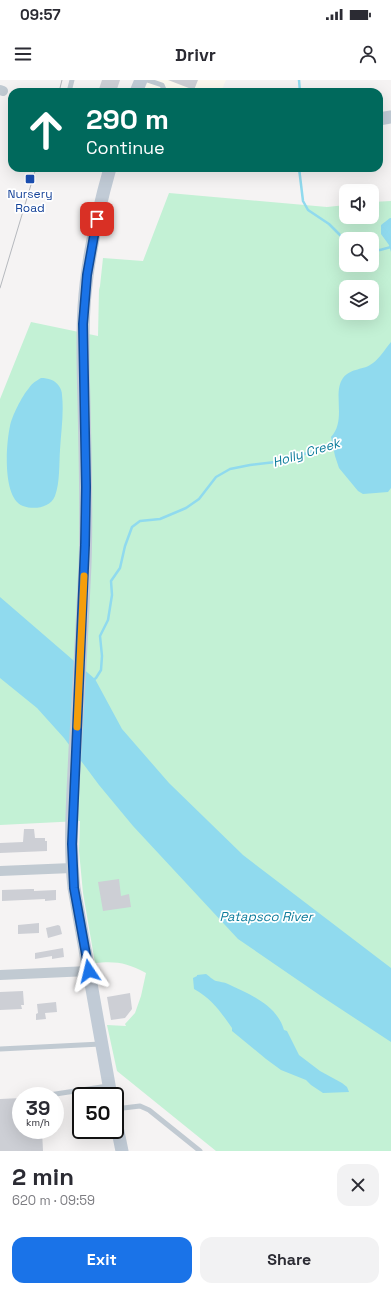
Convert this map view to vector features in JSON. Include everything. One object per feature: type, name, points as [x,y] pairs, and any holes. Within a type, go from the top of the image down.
[{"type":"main road","points":[[109,172],[92,245],[84,307],[83,341],[86,504],[82,622],[74,775],[72,868],[74,888],[109,1087]]},
{"type":"main road","points":[[120,1139],[122,1151]]},
{"type":"street","points":[[0,871],[72,868]]},
{"type":"street","points":[[0,975],[89,971]]},
{"type":"lane","points":[[147,80],[162,85],[164,88]]},
{"type":"lane","points":[[0,1050],[102,1044]]},
{"type":"lane","points":[[124,1108],[140,1106],[149,1110],[200,1151]]},
{"type":"shaded area","points":[[148,80],[226,80],[223,88],[145,88]]},
{"type":"green space","points":[[169,193],[327,207],[339,206],[339,224],[379,224],[379,202],[391,201],[391,1151],[216,1151],[117,1071],[107,1025],[126,1026],[125,1024],[135,1013],[141,996],[146,973],[122,964],[110,962],[95,963],[83,893],[79,851],[80,821],[0,825],[0,399],[31,322],[98,336],[99,290],[103,258],[143,261]]},
{"type":"water","points":[[390,218],[391,252],[389,245],[381,234],[381,225]]},
{"type":"water","points":[[391,342],[391,488],[388,492],[363,494],[358,491],[339,468],[331,437],[336,430],[338,423],[340,384],[343,378],[350,372],[365,367],[376,361]]},
{"type":"water","points":[[41,378],[49,379],[60,387],[63,402],[63,416],[57,491],[53,500],[49,503],[41,507],[32,508],[23,506],[16,501],[12,493],[7,470],[7,445],[11,422],[23,396],[34,382]]},
{"type":"water","name":"Patapsco River","points":[[0,597],[95,679],[122,729],[169,783],[243,855],[391,968],[391,1042],[238,939],[133,826],[99,785],[64,738],[37,708],[0,678]]},
{"type":"water","points":[[206,974],[215,980],[226,983],[253,996],[269,1007],[280,1021],[284,1030],[287,1031],[299,1055],[320,1071],[342,1083],[347,1087],[349,1092],[323,1093],[306,1080],[281,1070],[232,1031],[232,1028],[224,1016],[215,1006],[206,997],[194,989],[193,978],[197,975]]},
{"type":"building","points":[[102,80],[120,80],[117,88],[99,88]]},
{"type":"building","points":[[168,80],[198,80],[195,88],[189,88]]},
{"type":"building","points":[[24,829],[34,829],[35,838],[45,838],[45,841],[47,841],[47,851],[0,853],[0,843],[23,842]]},
{"type":"building","points":[[119,879],[121,896],[129,894],[131,907],[103,911],[98,882]]},
{"type":"building","points":[[34,889],[34,891],[56,890],[56,900],[45,901],[45,899],[2,901],[2,890]]},
{"type":"building","points":[[39,923],[39,933],[18,934],[18,925]]},
{"type":"building","points":[[58,925],[60,926],[62,934],[48,938],[46,928]]},
{"type":"building","points":[[63,948],[64,957],[52,959],[52,956],[35,959],[35,953]]},
{"type":"building","points":[[23,991],[24,1005],[21,1005],[22,1009],[0,1010],[0,992]]},
{"type":"building","points":[[130,993],[132,1009],[125,1018],[111,1020],[107,997]]},
{"type":"building","points":[[56,1002],[57,1012],[45,1013],[46,1019],[36,1020],[36,1014],[38,1013],[37,1004]]},
{"type":"building","points":[[12,1098],[12,1139],[42,1139],[43,1151],[0,1151],[0,1099]]},
{"type":"waterway","name":"Holly Creek","points":[[299,80],[300,88]]},
{"type":"waterway","name":"Holly Creek","points":[[299,172],[303,201],[308,210],[329,224],[339,234]]},
{"type":"waterway","name":"Holly Creek","points":[[379,250],[391,247]]},
{"type":"waterway","name":"Holly Creek","points":[[92,681],[101,670],[102,656],[100,636],[108,620],[112,595],[111,581],[120,568],[125,546],[132,527],[140,521],[160,519],[186,508],[199,499],[216,477],[230,469],[284,461],[336,443]]},
{"type":"tram line","points":[[60,88],[62,80]]},
{"type":"tram line","points":[[0,288],[35,172]]},
{"type":"slow traffic","points":[[77,727],[84,576]]},
{"type":"place","name":"Nursery Road","points":[[30,179]]},
{"type":"route","points":[[89,971],[74,888],[72,844],[85,545],[86,487],[83,324],[87,275],[97,219]]}]
